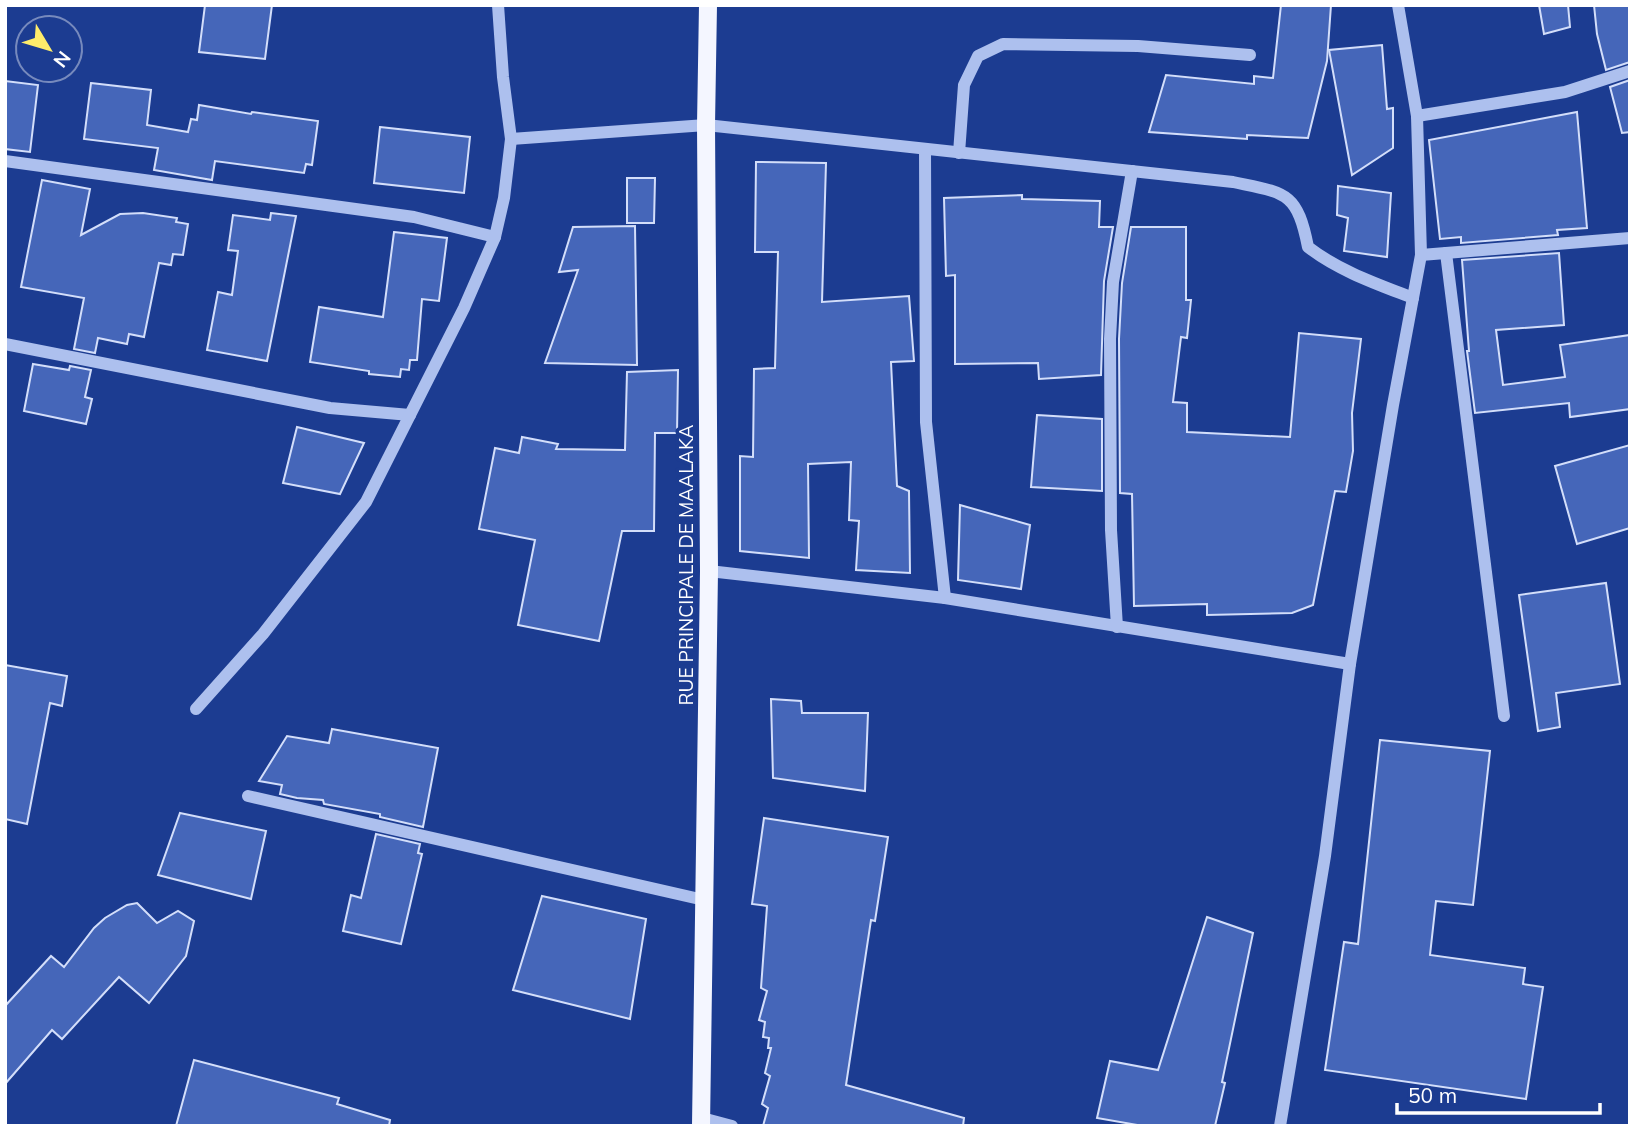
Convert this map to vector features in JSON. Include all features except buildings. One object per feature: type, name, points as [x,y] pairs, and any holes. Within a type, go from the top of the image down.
[{"type":"main road","name":"RUE PRINCIPALE DE MAALAKA","points":[[701,1122],[709,571],[706,125],[708,5]]},
{"type":"street","points":[[196,709],[263,634],[366,502],[464,308],[495,237],[504,198],[511,139],[498,5]]},
{"type":"street","points":[[1280,1126],[1325,856],[1350,664],[1421,254],[1417,116],[1398,5]]},
{"type":"street","points":[[959,153],[964,85],[978,56],[1003,44],[1138,46],[1250,55]]},
{"type":"street","points":[[1417,116],[1564,92],[1630,71]]},
{"type":"street","points":[[511,139],[706,125],[1233,182],[1274,191],[1293,203],[1302,218],[1308,247],[1323,259],[1413,298]]},
{"type":"street","points":[[925,149],[926,422],[945,598]]},
{"type":"street","points":[[5,161],[414,217],[495,237]]},
{"type":"street","points":[[1117,627],[1111,530],[1110,339],[1113,282],[1132,171]]},
{"type":"street","points":[[1421,254],[1630,238]]},
{"type":"street","points":[[1446,253],[1504,716]]},
{"type":"street","points":[[5,344],[330,408],[410,415]]},
{"type":"street","points":[[709,571],[945,598],[1350,664]]},
{"type":"street","points":[[248,796],[704,900]]},
{"type":"street","points":[[701,1122],[732,1126]]}]
